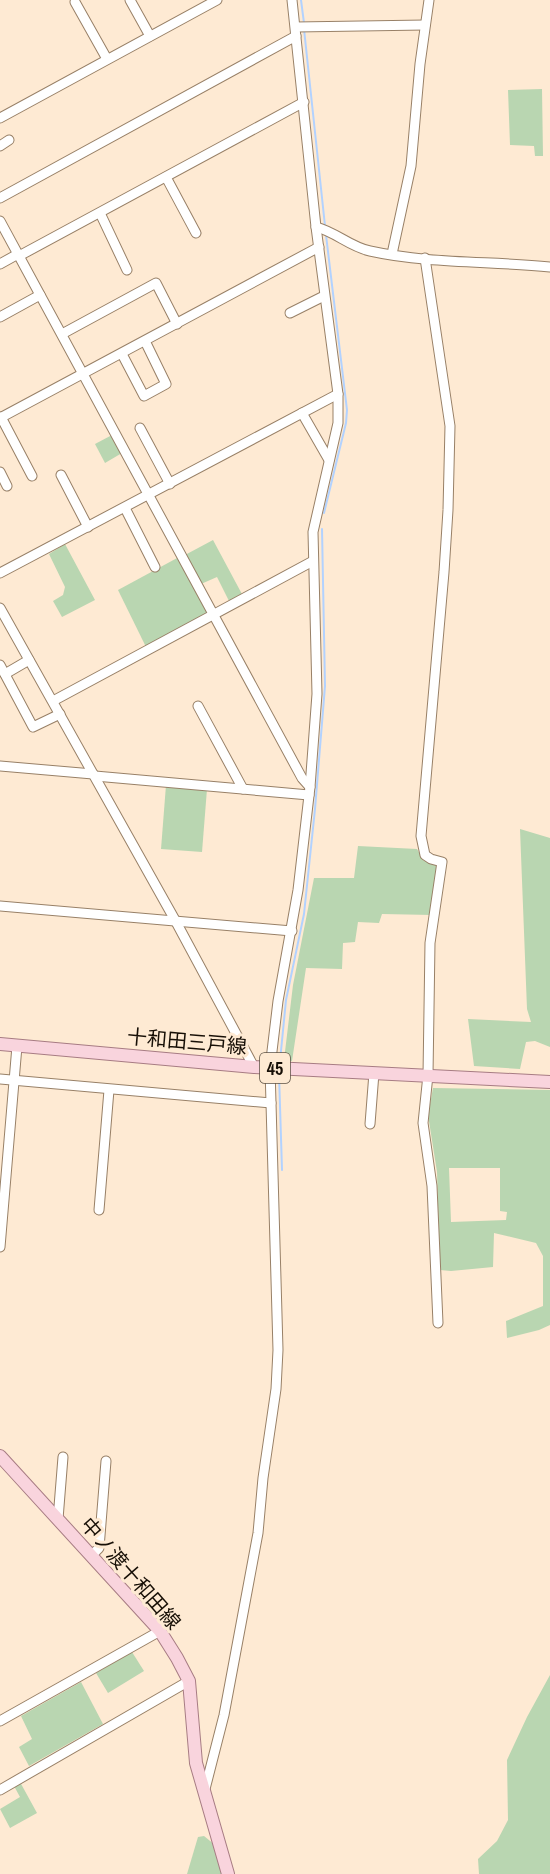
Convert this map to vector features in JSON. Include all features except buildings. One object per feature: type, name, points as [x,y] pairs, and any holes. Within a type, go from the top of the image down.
[{"type":"main road","name":"十和田三戸線","points":[[0,1044],[254,1067],[550,1082]]},
{"type":"main road","name":"中ノ渡十和田線","points":[[0,1456],[160,1631],[177,1658],[189,1681],[196,1763],[228,1874]]},
{"type":"street","points":[[130,0],[150,36]]},
{"type":"street","points":[[0,118],[150,36],[198,4],[217,0]]},
{"type":"street","points":[[204,1794],[224,1715],[249,1590],[276,1389],[278,1350],[270,1068],[278,1001],[292,931],[310,791],[318,672],[313,561],[315,521],[338,423],[338,394],[319,247],[322,228],[304,102],[300,29],[292,0]]},
{"type":"street","points":[[392,254],[411,166],[429,0]]},
{"type":"street","points":[[75,2],[108,59]]},
{"type":"street","points":[[0,198],[300,29],[425,25]]},
{"type":"street","points":[[0,264],[100,213],[304,102]]},
{"type":"street","points":[[0,146],[9,140]]},
{"type":"street","points":[[166,177],[196,233]]},
{"type":"street","points":[[100,213],[127,270]]},
{"type":"street","points":[[0,221],[310,791]]},
{"type":"street","points":[[322,228],[353,246],[369,251],[425,258],[550,267]]},
{"type":"street","points":[[32,476],[1,418],[319,247]]},
{"type":"street","points":[[425,258],[450,426],[444,572],[421,836],[425,855],[442,862],[430,943],[428,1076],[423,1123],[432,1186],[438,1323]]},
{"type":"street","points":[[62,334],[156,283],[177,324]]},
{"type":"street","points":[[0,317],[40,295]]},
{"type":"street","points":[[290,313],[324,296]]},
{"type":"street","points":[[122,354],[144,396],[166,384],[145,341]]},
{"type":"street","points":[[0,573],[338,394]]},
{"type":"street","points":[[302,413],[329,460]]},
{"type":"street","points":[[140,428],[170,484]]},
{"type":"street","points":[[0,472],[7,486]]},
{"type":"street","points":[[61,475],[88,527]]},
{"type":"street","points":[[125,508],[155,567]]},
{"type":"street","points":[[53,701],[313,561]]},
{"type":"street","points":[[0,608],[175,920],[254,1067]]},
{"type":"street","points":[[29,660],[2,670],[33,727],[60,714]]},
{"type":"street","points":[[198,706],[243,789]]},
{"type":"street","points":[[0,766],[243,789],[310,791]]},
{"type":"street","points":[[0,906],[292,931]]},
{"type":"street","points":[[0,1247],[3,1186],[17,1046]]},
{"type":"street","points":[[370,1124],[374,1073]]},
{"type":"street","points":[[0,1079],[271,1103]]},
{"type":"street","points":[[99,1210],[109,1090]]},
{"type":"street","points":[[58,1519],[63,1456]]},
{"type":"street","points":[[92,1556],[99,1548],[106,1461]]},
{"type":"street","points":[[0,1721],[160,1631]]},
{"type":"street","points":[[0,1790],[189,1681]]},
{"type":"green space","points":[[542,89],[543,156],[535,156],[534,146],[510,145],[508,90]]},
{"type":"green space","points":[[112,435],[122,453],[105,463],[95,444]]},
{"type":"green space","points":[[213,540],[243,596],[230,603],[217,577],[201,584],[185,555]]},
{"type":"green space","points":[[65,544],[95,600],[62,617],[53,601],[63,595],[65,587],[49,554]]},
{"type":"green space","points":[[179,557],[209,613],[146,647],[118,590]]},
{"type":"green space","points":[[166,785],[207,789],[202,852],[161,849]]},
{"type":"green space","points":[[520,829],[550,838],[550,1047],[535,1041],[526,1042],[520,1069],[474,1066],[468,1019],[531,1022],[527,1009]]},
{"type":"green space","points":[[358,846],[417,849],[424,861],[439,863],[432,915],[382,914],[379,923],[358,922],[355,942],[343,943],[342,969],[306,968],[292,1061],[284,1060],[293,985],[314,878],[354,878]]},
{"type":"green space","points":[[433,1088],[550,1090],[550,1325],[507,1338],[506,1321],[543,1306],[543,1256],[536,1243],[494,1233],[493,1267],[440,1270],[437,1172],[428,1115]],"holes":[[[449,1168],[500,1168],[500,1211],[507,1212],[506,1220],[451,1222]]]},
{"type":"green space","points":[[132,1652],[144,1671],[108,1693],[96,1673]]},
{"type":"green space","points":[[550,1675],[550,1874],[479,1874],[478,1859],[497,1841],[508,1820],[507,1760]]},
{"type":"green space","points":[[81,1682],[103,1724],[29,1766],[19,1747],[32,1739],[21,1716]]},
{"type":"green space","points":[[20,1782],[37,1813],[10,1828],[0,1809],[20,1797],[14,1786]]},
{"type":"green space","points":[[204,1836],[215,1845],[223,1874],[187,1874],[198,1837]]},
{"type":"waterway","points":[[301,0],[304,23]]},
{"type":"waterway","points":[[304,29],[325,226]]},
{"type":"waterway","points":[[324,513],[346,423],[347,410],[326,235]]},
{"type":"waterway","points":[[280,1061],[286,1000],[304,914],[325,686],[322,529]]},
{"type":"waterway","points":[[279,1074],[282,1170]]}]
